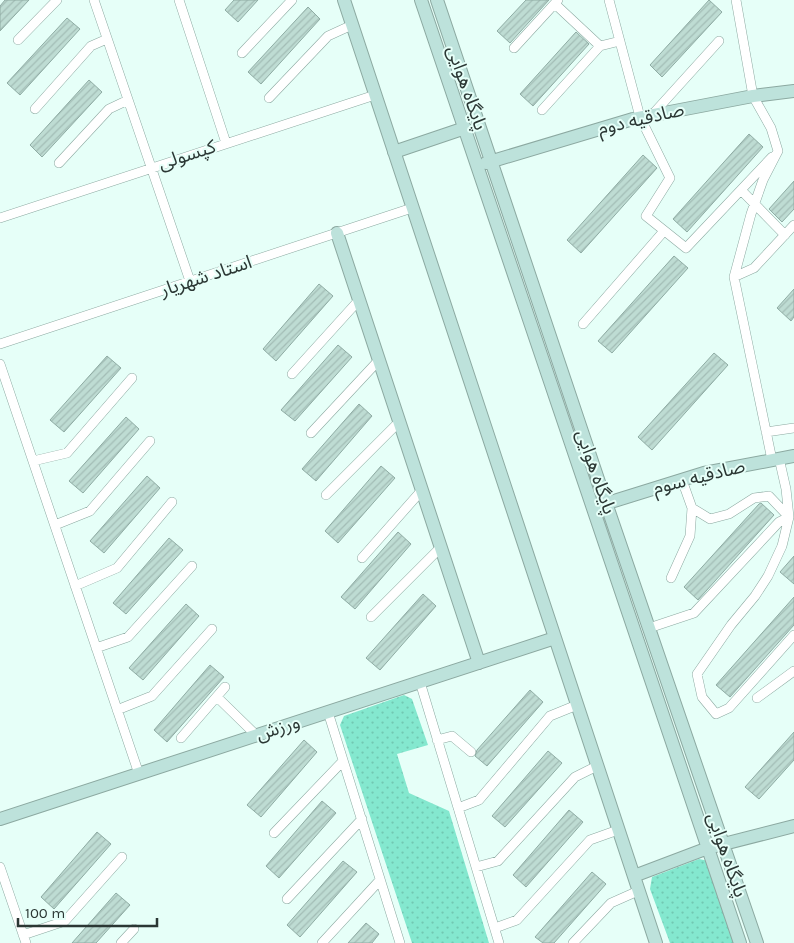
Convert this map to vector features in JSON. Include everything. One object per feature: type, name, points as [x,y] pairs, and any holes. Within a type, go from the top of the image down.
[{"type":"street","points":[[18,40],[57,0]]},
{"type":"street","points":[[94,0],[190,281]]},
{"type":"street","points":[[179,0],[226,142]]},
{"type":"street","points":[[242,54],[292,0]]},
{"type":"street","points":[[344,0],[656,943]]},
{"type":"street","name":"پایگاه هوایی","points":[[421,0],[740,943]]},
{"type":"street","name":"پایگاه هوایی","points":[[437,0],[606,503],[757,943]]},
{"type":"street","points":[[609,0],[620,41],[670,178],[646,216],[686,248],[778,151]]},
{"type":"street","points":[[736,0],[753,96],[771,128],[778,151],[763,180],[739,255],[734,277],[766,432],[786,489],[789,517],[782,546],[768,576],[697,674],[702,697],[716,714],[729,708],[794,635]]},
{"type":"street","points":[[514,48],[556,2],[600,46]]},
{"type":"street","points":[[269,98],[328,36],[352,25]]},
{"type":"street","points":[[35,109],[91,46],[107,39]]},
{"type":"street","points":[[542,110],[600,46],[620,41]]},
{"type":"street","points":[[646,116],[720,41]]},
{"type":"street","name":"صادقیه دوم","points":[[478,165],[646,116],[794,90]]},
{"type":"street","name":"کپسولی","points":[[0,218],[226,142],[375,95]]},
{"type":"street","points":[[59,163],[108,110],[128,100]]},
{"type":"street","points":[[394,152],[465,128]]},
{"type":"street","points":[[741,190],[785,235]]},
{"type":"street","name":"استاد شهریار","points":[[0,344],[412,208]]},
{"type":"street","points":[[734,277],[754,268],[794,225]]},
{"type":"street","points":[[582,324],[664,230]]},
{"type":"street","points":[[338,233],[479,663]]},
{"type":"street","points":[[292,374],[359,300]]},
{"type":"street","points":[[311,433],[379,360]]},
{"type":"street","points":[[0,364],[139,774]]},
{"type":"street","points":[[33,461],[67,453],[132,378]]},
{"type":"street","points":[[326,495],[400,422]]},
{"type":"street","points":[[766,432],[794,428]]},
{"type":"street","points":[[54,525],[90,511],[150,441]]},
{"type":"street","name":"صادقیه سوم","points":[[593,507],[704,473],[794,456]]},
{"type":"street","points":[[671,578],[690,536],[692,508],[682,480]]},
{"type":"street","points":[[362,558],[422,490]]},
{"type":"street","points":[[692,508],[710,520],[728,514],[754,498],[769,496],[789,517]]},
{"type":"street","points":[[75,586],[117,568],[172,502]]},
{"type":"street","points":[[649,628],[694,613],[779,522],[789,517]]},
{"type":"street","points":[[371,617],[441,547]]},
{"type":"street","points":[[96,648],[128,637],[192,566]]},
{"type":"street","points":[[117,710],[152,696],[212,630]]},
{"type":"street","name":"ورزش","points":[[0,819],[555,638]]},
{"type":"street","points":[[756,698],[794,671]]},
{"type":"street","points":[[420,682],[499,943]]},
{"type":"street","points":[[181,738],[225,687]]},
{"type":"street","points":[[217,697],[256,735]]},
{"type":"street","points":[[458,808],[480,800],[550,716],[577,705]]},
{"type":"street","points":[[328,712],[400,943]]},
{"type":"street","points":[[437,740],[452,736],[471,752]]},
{"type":"street","points":[[274,833],[343,761]]},
{"type":"street","points":[[476,867],[498,861],[575,777],[598,766]]},
{"type":"street","points":[[287,899],[362,819]]},
{"type":"street","points":[[634,876],[708,848],[794,826]]},
{"type":"street","points":[[495,928],[517,920],[590,840],[618,830]]},
{"type":"street","points":[[0,867],[25,939],[65,921],[122,858]]},
{"type":"street","points":[[322,943],[380,880]]},
{"type":"street","points":[[573,943],[611,903],[638,891]]},
{"type":"street","points":[[121,943],[134,929]]},
{"type":"green space","points":[[404,695],[412,699],[428,745],[397,754],[409,793],[449,811],[489,943],[412,943],[340,725],[344,716]]},
{"type":"green space","points":[[699,859],[709,861],[736,943],[670,943],[650,889],[652,877]]},
{"type":"building","points":[[5,0],[29,0],[0,31],[0,6]]},
{"type":"building","points":[[234,0],[258,0],[238,22],[225,10]]},
{"type":"building","points":[[526,0],[549,0],[510,43],[497,31]]},
{"type":"building","points":[[709,0],[722,12],[662,77],[650,65]]},
{"type":"building","points":[[308,7],[320,19],[261,84],[248,72]]},
{"type":"building","points":[[67,18],[80,29],[20,95],[7,83]]},
{"type":"building","points":[[576,32],[589,44],[533,106],[520,94]]},
{"type":"building","points":[[89,80],[102,92],[42,157],[30,145]]},
{"type":"building","points":[[749,134],[763,147],[687,232],[673,219]]},
{"type":"building","points":[[643,155],[657,168],[581,253],[567,240]]},
{"type":"building","points":[[794,181],[794,209],[782,222],[769,209]]},
{"type":"building","points":[[674,256],[688,268],[612,353],[598,341]]},
{"type":"building","points":[[319,284],[333,296],[276,361],[263,349]]},
{"type":"building","points":[[794,289],[794,317],[791,321],[777,308]]},
{"type":"building","points":[[338,345],[352,357],[295,421],[281,410]]},
{"type":"building","points":[[714,353],[728,365],[652,450],[638,437]]},
{"type":"building","points":[[107,356],[121,368],[64,432],[50,420]]},
{"type":"building","points":[[359,404],[372,416],[316,481],[302,469]]},
{"type":"building","points":[[126,417],[139,429],[83,493],[69,481]]},
{"type":"building","points":[[381,466],[395,478],[338,543],[325,531]]},
{"type":"building","points":[[147,476],[160,488],[104,553],[90,541]]},
{"type":"building","points":[[761,503],[774,515],[698,600],[684,587]]},
{"type":"building","points":[[398,532],[411,544],[355,609],[341,597]]},
{"type":"building","points":[[169,538],[183,550],[126,614],[113,603]]},
{"type":"building","points":[[794,556],[794,584],[780,572]]},
{"type":"building","points":[[423,594],[436,606],[380,670],[366,658]]},
{"type":"building","points":[[794,597],[794,625],[730,697],[716,685]]},
{"type":"building","points":[[186,604],[199,616],[143,680],[129,668]]},
{"type":"building","points":[[210,665],[224,677],[167,742],[154,730]]},
{"type":"building","points":[[530,690],[543,702],[487,766],[475,756],[477,750]]},
{"type":"building","points":[[794,732],[794,760],[759,799],[745,787]]},
{"type":"building","points":[[304,740],[317,752],[261,817],[247,805]]},
{"type":"building","points":[[548,751],[562,763],[505,827],[492,816]]},
{"type":"building","points":[[322,801],[336,813],[279,878],[266,866]]},
{"type":"building","points":[[569,810],[583,822],[526,887],[513,875]]},
{"type":"building","points":[[97,832],[111,844],[54,909],[41,897]]},
{"type":"building","points":[[343,861],[357,872],[300,937],[287,925]]},
{"type":"building","points":[[592,872],[606,884],[554,943],[543,943],[535,937]]},
{"type":"building","points":[[116,893],[130,905],[96,943],[72,943]]},
{"type":"building","points":[[366,923],[379,934],[372,943],[348,943]]}]
